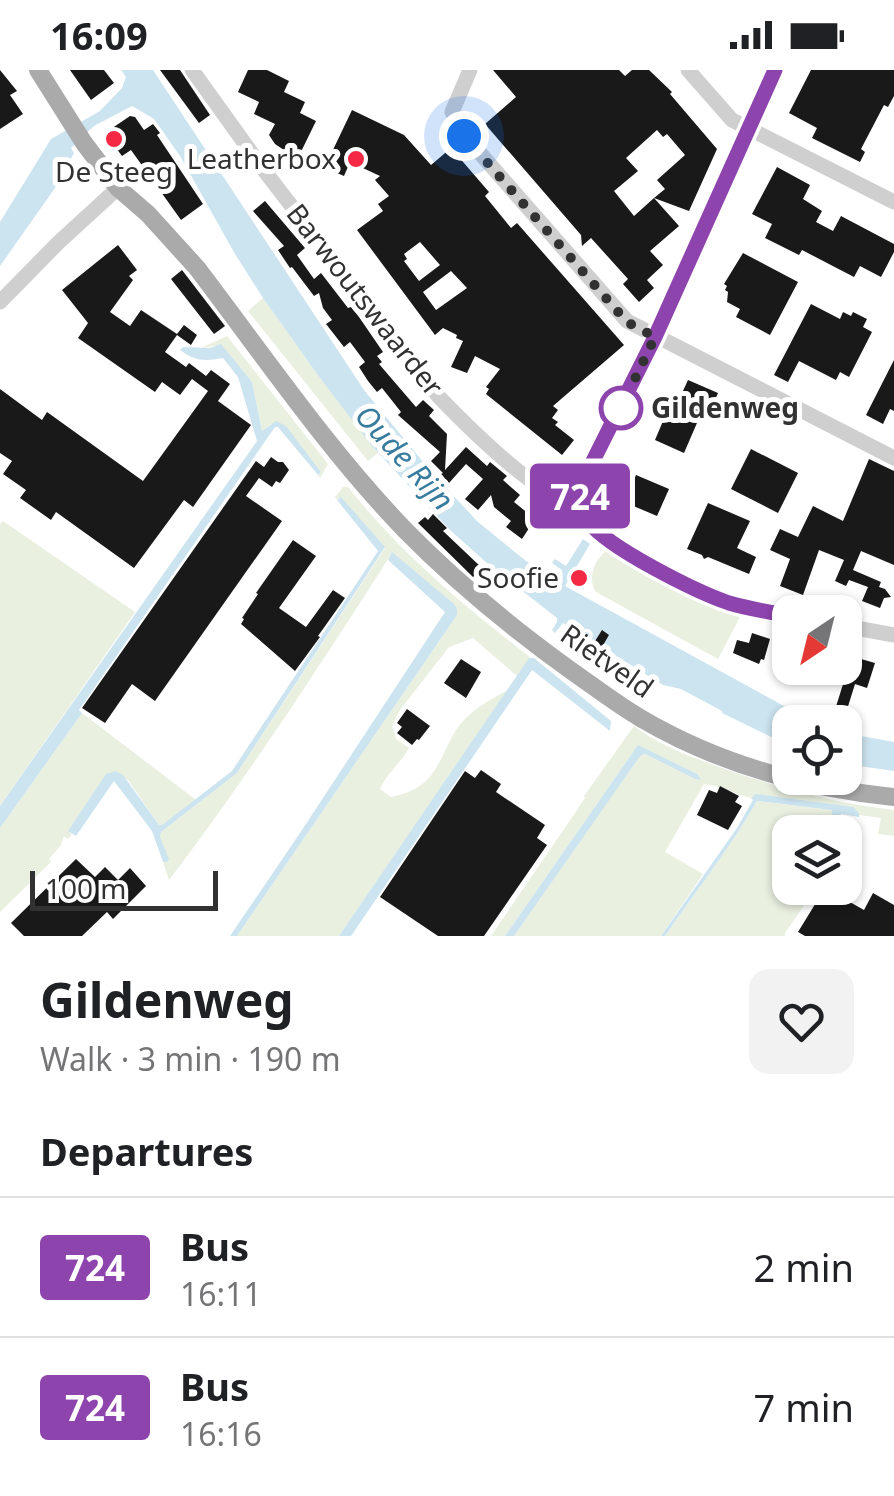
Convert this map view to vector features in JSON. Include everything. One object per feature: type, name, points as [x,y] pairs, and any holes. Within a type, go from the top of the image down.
[{"type":"main road","name":"Rietveld","points":[[38,70],[70,123],[118,188],[184,252],[330,442],[403,528],[462,585],[630,712],[686,743],[792,780],[894,797]]},
{"type":"street","points":[[196,76],[213,70]]},
{"type":"street","points":[[470,70],[452,112],[464,136],[627,322],[894,458]]},
{"type":"street","points":[[688,70],[732,120],[894,202]]},
{"type":"street","points":[[573,502],[755,131],[776,70]]},
{"type":"street","name":"Barwoutswaarder","points":[[196,76],[438,396],[462,421],[546,492],[573,502],[594,528],[637,558],[731,603],[772,612]]},
{"type":"street","points":[[0,302],[118,188]]},
{"type":"street","points":[[862,629],[894,635]]},
{"type":"green space","points":[[263,298],[378,453],[368,461],[248,311]]},
{"type":"green space","points":[[227,336],[328,464],[320,478],[321,472],[285,426],[271,424],[262,431],[252,382],[221,345],[201,348]]},
{"type":"green space","points":[[343,487],[348,487],[434,578],[531,658],[517,676],[473,638],[449,647],[400,710],[392,726],[396,739],[409,748],[380,789],[391,797],[426,781],[461,724],[479,707],[508,690],[339,936],[237,936],[457,615],[392,553],[256,760],[169,880],[161,832],[237,773],[385,548],[337,500],[335,497]]},
{"type":"green space","points":[[3,521],[135,612],[0,806],[0,524]]},
{"type":"green space","points":[[613,550],[742,613],[718,659],[596,592],[592,581],[595,565],[606,551]]},
{"type":"green space","points":[[82,713],[196,800],[159,825],[128,780],[116,771],[69,832],[72,834],[68,839],[64,836],[49,859],[51,862],[0,912],[0,828]]},
{"type":"green space","points":[[634,726],[675,750],[772,784],[772,795],[811,795],[894,810],[894,836],[878,834],[881,818],[859,815],[853,807],[751,798],[704,784],[665,852],[703,874],[661,936],[514,936],[639,756],[645,754],[699,781],[642,749],[634,751],[505,936],[491,936]]},
{"type":"green space","points":[[757,801],[832,810],[834,815],[772,815],[772,905],[804,905],[785,936],[665,936]]},
{"type":"water","name":"Oude Rijn","points":[[121,70],[153,70],[364,390],[478,522],[559,582],[562,570],[552,563],[555,559],[566,566],[583,539],[590,544],[565,586],[782,705],[772,705],[772,737],[681,689],[663,685],[563,623],[555,633],[552,630],[557,618],[450,530],[371,445],[317,374],[263,298],[154,119],[132,106],[94,126],[71,148],[74,153],[55,188],[0,266],[0,222],[51,139],[100,111],[122,88],[126,77]]},
{"type":"water","points":[[221,344],[252,382],[262,431],[276,421],[286,426],[321,472],[318,475],[275,427],[0,828],[0,806],[257,441],[238,377],[223,358],[201,360],[180,350]]},
{"type":"water","points":[[341,497],[385,547],[237,773],[161,832],[167,862],[163,862],[152,831],[114,781],[76,836],[68,831],[106,774],[116,771],[123,775],[162,825],[232,771],[378,551],[337,500]]},
{"type":"water","points":[[392,552],[454,604],[457,615],[237,936],[230,936],[445,612],[388,560]]},
{"type":"water","points":[[529,658],[534,658],[611,721],[610,731],[532,670],[351,936],[339,936]]},
{"type":"water","points":[[862,736],[894,742],[894,771],[862,766]]},
{"type":"water","points":[[638,745],[697,774],[701,780],[645,754],[640,756],[514,936],[505,936]]},
{"type":"water","points":[[756,794],[853,807],[859,815],[832,815],[832,810],[757,801],[665,936],[661,936],[737,828]]},
{"type":"building","points":[[0,70],[17,91],[10,95],[23,114],[0,129]]},
{"type":"building","points":[[70,70],[104,70],[114,83],[91,100]]},
{"type":"building","points":[[160,70],[180,70],[210,115],[199,123]]},
{"type":"building","points":[[248,70],[267,70],[289,81],[284,92],[305,102],[300,113],[316,121],[296,162],[285,157],[287,152],[269,135],[275,124],[254,114],[259,102],[238,92]]},
{"type":"building","points":[[493,70],[619,70],[625,76],[632,70],[649,70],[672,92],[717,149],[689,211],[654,198],[679,226],[650,251],[663,265],[647,280],[654,288],[639,302],[623,284],[628,279],[591,238],[582,246],[581,235],[485,124],[516,97]],"holes":[[[657,130],[663,137],[667,134],[685,155],[657,180],[665,189],[634,216],[614,191],[638,171],[626,158]]]},
{"type":"building","points":[[811,70],[894,70],[894,96],[888,107],[884,105],[861,149],[865,152],[860,162],[812,138],[817,128],[789,113]]},
{"type":"building","points":[[352,110],[404,135],[431,165],[451,148],[489,192],[485,196],[511,228],[517,223],[624,345],[553,406],[558,410],[552,418],[558,422],[555,425],[574,440],[562,455],[486,394],[486,387],[500,369],[475,356],[467,373],[451,367],[463,341],[443,328],[435,335],[357,230],[383,211],[378,204],[389,196],[375,180],[380,176],[350,162],[344,176],[330,170],[337,156],[331,154]],"holes":[[[420,242],[440,265],[419,281],[404,261],[404,254]],[[451,271],[467,288],[436,310],[423,292]]]},
{"type":"building","points":[[130,116],[144,130],[153,124],[203,204],[181,220],[131,150],[122,156],[105,133]]},
{"type":"building","points":[[777,167],[810,185],[803,199],[822,211],[816,222],[833,231],[841,216],[894,244],[881,277],[860,266],[854,277],[802,250],[799,255],[765,238],[772,224],[752,214]]},
{"type":"building","points":[[265,201],[305,248],[297,255],[314,279],[321,273],[359,317],[383,352],[377,356],[382,362],[379,364],[416,407],[423,400],[434,410],[429,416],[447,434],[445,470],[466,447],[487,466],[490,462],[507,476],[503,480],[520,495],[514,502],[535,519],[522,539],[506,527],[511,521],[494,507],[491,495],[478,510],[465,499],[483,479],[466,464],[449,483],[431,461],[440,452],[398,415],[401,412],[382,388],[377,392],[368,381],[359,367],[365,362],[350,342],[344,347],[326,324],[332,320],[319,293],[314,296],[290,268],[278,250],[284,246],[253,211]]},
{"type":"building","points":[[118,245],[137,270],[129,276],[133,280],[110,312],[130,326],[141,310],[177,334],[184,325],[197,335],[191,345],[177,335],[165,352],[186,367],[189,363],[206,376],[211,370],[230,384],[218,401],[251,425],[193,507],[184,500],[134,568],[56,512],[51,520],[20,498],[26,490],[3,474],[12,461],[0,453],[0,389],[42,420],[47,412],[143,481],[208,391],[192,379],[180,395],[162,382],[155,392],[78,338],[88,323],[62,290]]},
{"type":"building","points":[[743,253],[798,282],[770,335],[736,317],[740,309],[727,302],[724,284]]},
{"type":"building","points":[[182,270],[225,326],[214,334],[171,279]]},
{"type":"building","points":[[811,304],[840,319],[843,312],[851,316],[853,312],[867,319],[863,327],[872,332],[849,377],[840,372],[836,380],[799,361],[788,382],[774,375]]},
{"type":"building","points":[[894,360],[894,411],[890,409],[883,424],[866,415]]},
{"type":"building","points":[[688,380],[718,393],[707,418],[700,416],[684,453],[655,440],[671,402],[677,404]]},
{"type":"building","points":[[751,449],[798,473],[778,513],[731,489]]},
{"type":"building","points":[[271,457],[289,470],[272,487],[259,478],[246,496],[282,521],[155,701],[132,684],[105,723],[82,708],[256,461],[264,467]]},
{"type":"building","points":[[869,459],[894,471],[894,565],[861,551],[853,570],[881,582],[879,587],[891,597],[884,598],[880,608],[862,601],[868,587],[849,580],[846,586],[835,581],[844,560],[819,550],[803,595],[780,586],[790,559],[770,550],[780,529],[798,537],[813,506],[843,521]]},
{"type":"building","points":[[636,475],[669,489],[657,516],[624,502]]},
{"type":"building","points":[[708,503],[750,521],[737,548],[756,557],[749,574],[687,549]]},
{"type":"building","points":[[433,514],[447,528],[443,531],[482,568],[473,577],[418,523]]},
{"type":"building","points":[[293,540],[316,556],[279,608],[306,627],[333,590],[345,598],[295,671],[241,624],[256,593]]},
{"type":"building","points":[[602,630],[609,635],[599,652],[628,674],[630,669],[643,678],[635,691],[585,657]]},
{"type":"building","points":[[752,633],[770,639],[759,664],[733,653],[737,640],[749,643]]},
{"type":"building","points":[[461,659],[481,672],[466,698],[444,683]]},
{"type":"building","points":[[862,659],[875,663],[867,688],[858,685],[862,685]]},
{"type":"building","points":[[843,685],[855,685],[848,705],[836,705]]},
{"type":"building","points":[[407,709],[430,726],[412,745],[397,733],[402,727],[397,723]]},
{"type":"building","points":[[481,770],[501,784],[496,792],[545,825],[537,838],[547,845],[484,936],[438,936],[380,897],[465,771],[475,778]]},
{"type":"building","points":[[720,786],[739,796],[735,802],[742,806],[728,830],[697,815],[709,790],[717,793]]},
{"type":"building","points":[[76,859],[95,877],[105,867],[118,880],[130,868],[146,886],[113,919],[107,912],[82,936],[24,936],[11,923]]},
{"type":"building","points":[[873,893],[894,905],[894,936],[805,936],[798,932],[815,905],[855,905],[864,910]]},
{"type":"bus line","name":"724","points":[[772,612],[713,596],[637,558],[594,528],[584,514],[580,494],[775,70]]},
{"type":"place","name":"De Steeg","points":[[114,139]]},
{"type":"place","name":"Leatherbox","points":[[356,159]]},
{"type":"place","name":"Gildenweg","points":[[621,408]]},
{"type":"place","name":"Soofie","points":[[579,578]]},
{"type":"route","points":[[464,136],[627,322],[655,337],[621,408]]}]
